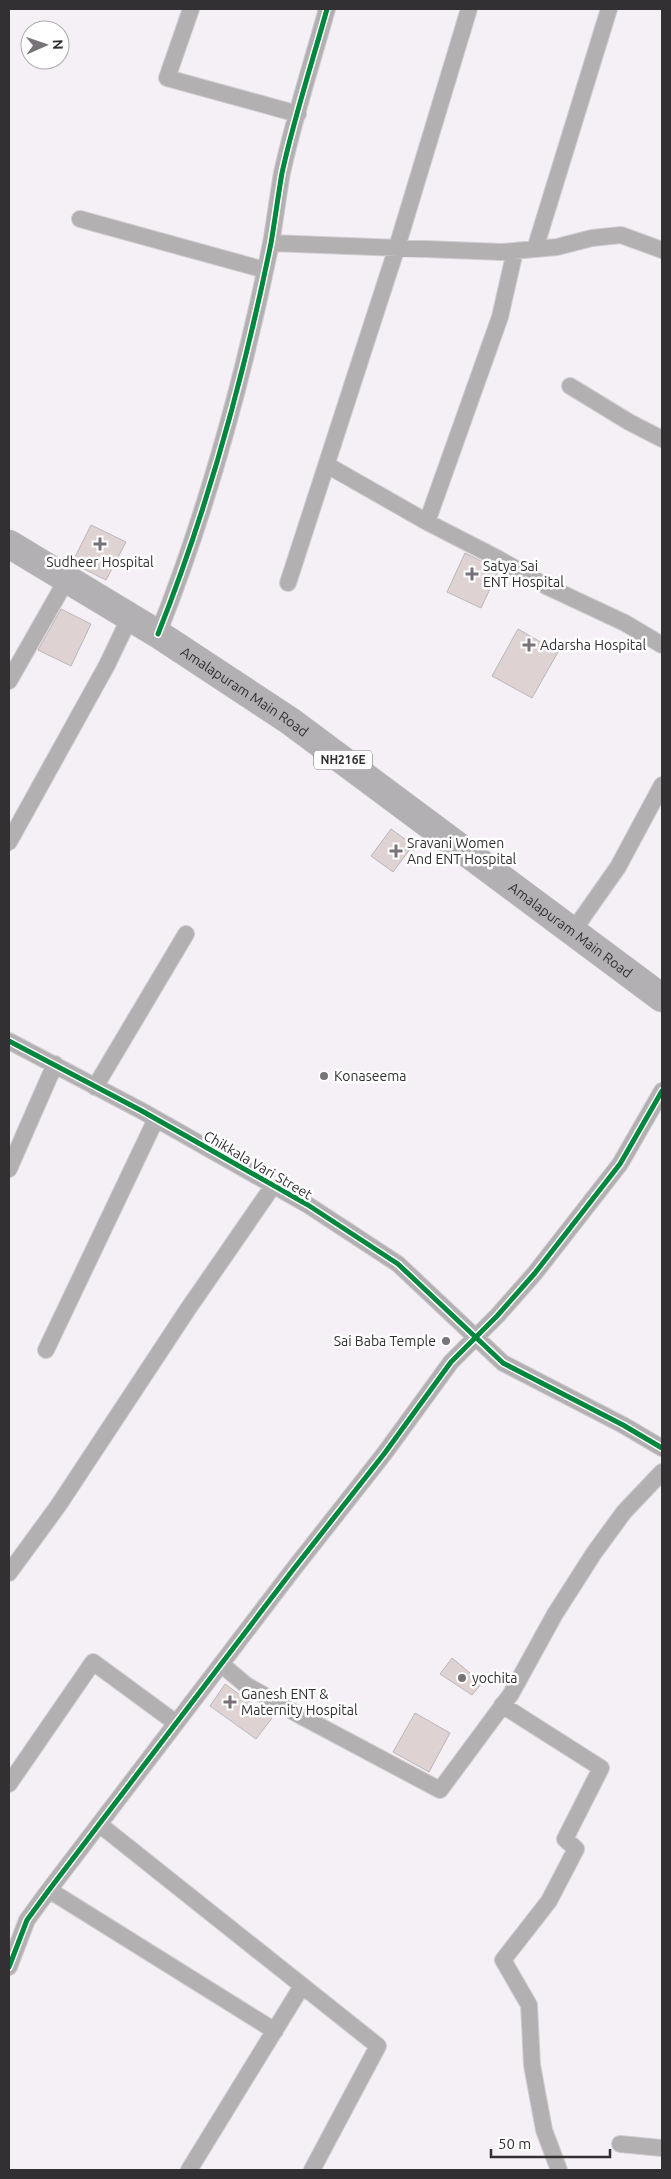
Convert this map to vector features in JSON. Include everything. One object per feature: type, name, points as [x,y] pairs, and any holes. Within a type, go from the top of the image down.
[{"type":"highway","name":"Amalapuram Main Road","points":[[9,544],[130,619],[158,634],[290,721],[662,998]]},
{"type":"street","points":[[191,9],[167,78],[298,114]]},
{"type":"street","points":[[158,634],[180,578],[213,476],[236,394],[271,243],[282,172],[327,9]]},
{"type":"street","points":[[288,584],[397,247],[469,9]]},
{"type":"street","points":[[534,249],[609,9]]},
{"type":"street","points":[[80,219],[265,270]]},
{"type":"street","points":[[271,243],[515,251],[621,235],[662,250]]},
{"type":"street","points":[[427,522],[500,317],[515,251]]},
{"type":"street","points":[[570,386],[629,422],[662,439]]},
{"type":"street","points":[[328,465],[427,522],[498,558],[546,586],[626,623],[662,645]]},
{"type":"street","points":[[9,681],[66,578]]},
{"type":"street","points":[[9,842],[130,619]]},
{"type":"street","points":[[573,931],[618,867],[662,785]]},
{"type":"street","points":[[94,1087],[186,934]]},
{"type":"street","name":"Chikkala Vari Street","points":[[9,1041],[156,1118],[308,1205],[398,1264],[503,1363],[623,1425],[662,1448]]},
{"type":"street","points":[[9,1169],[54,1064]]},
{"type":"street","points":[[9,1967],[27,1920],[221,1664],[384,1454],[451,1362],[476,1338],[534,1274],[620,1164],[662,1091]]},
{"type":"street","points":[[46,1350],[156,1118]]},
{"type":"street","points":[[9,1573],[58,1506],[188,1310],[274,1186]]},
{"type":"street","points":[[221,1664],[246,1685],[298,1715],[440,1790],[502,1705],[594,1552],[624,1512],[662,1472]]},
{"type":"street","points":[[9,1784],[92,1662],[176,1723]]},
{"type":"street","points":[[502,1705],[601,1768],[564,1839],[576,1849],[549,1901],[503,1960],[528,2005],[532,2065],[544,2130],[559,2170]]},
{"type":"street","points":[[99,1824],[378,2046],[312,2170]]},
{"type":"street","points":[[50,1890],[275,2031]]},
{"type":"street","points":[[190,2170],[302,1986]]},
{"type":"street","points":[[620,2144],[662,2148]]},
{"type":"building","points":[[91,525],[126,542],[106,580],[72,563]]},
{"type":"building","points":[[465,553],[499,570],[481,608],[447,592]]},
{"type":"building","points":[[61,609],[91,624],[71,666],[38,650]]},
{"type":"building","points":[[518,629],[558,652],[532,698],[492,676]]},
{"type":"building","points":[[391,829],[413,845],[393,872],[371,856]]},
{"type":"building","name":"yochita","points":[[452,1658],[482,1683],[472,1695],[440,1674]]},
{"type":"building","points":[[225,1684],[272,1718],[256,1739],[210,1706]]},
{"type":"building","points":[[415,1713],[450,1733],[429,1772],[393,1752]]},
{"type":"cycle path","points":[[158,634],[209,490],[237,392],[271,243],[282,173],[327,9]]},
{"type":"cycle path","points":[[9,1041],[142,1111],[308,1205],[398,1264],[503,1363],[623,1425],[662,1448]]},
{"type":"cycle path","points":[[9,1967],[27,1920],[49,1890],[292,1571],[384,1454],[451,1362],[497,1316],[535,1273],[620,1164],[662,1091]]},
{"type":"place","name":"Sudheer Hospital","points":[[100,544]]},
{"type":"place","name":"Satya Sai ENT Hospital","points":[[472,574]]},
{"type":"place","name":"Adarsha Hospital","points":[[529,645]]},
{"type":"place","name":"Sravani Women And ENT Hospital","points":[[396,851]]},
{"type":"place","name":"Konaseema","points":[[324,1076]]},
{"type":"place","name":"Sai Baba Temple","points":[[446,1341]]},
{"type":"place","name":"yochita","points":[[462,1678]]},
{"type":"place","name":"Ganesh ENT & Maternity Hospital","points":[[230,1702]]}]
